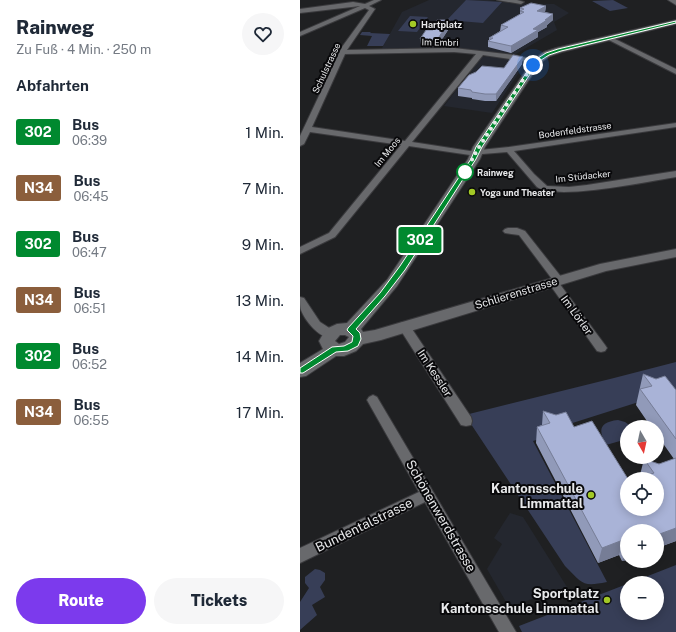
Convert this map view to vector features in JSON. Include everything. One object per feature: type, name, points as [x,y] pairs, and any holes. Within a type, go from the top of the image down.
[{"type":"main road","points":[[672,0],[676,3]]},
{"type":"main road","points":[[354,334],[392,283],[490,130],[537,61],[548,54],[559,50],[676,22]]},
{"type":"main road","name":"Schlierenstrasse","points":[[330,342],[342,329],[354,334],[375,336],[404,326],[605,267],[676,252]]},
{"type":"main road","points":[[300,362],[330,342]]},
{"type":"main road","points":[[300,371],[330,342]]},
{"type":"street","points":[[300,34],[378,0]]},
{"type":"street","points":[[500,0],[521,2]]},
{"type":"street","points":[[300,11],[344,2],[366,6]]},
{"type":"street","name":"Schulstrasse","points":[[300,144],[343,52],[360,25],[372,10],[366,6]]},
{"type":"street","points":[[609,38],[676,72]]},
{"type":"street","name":"Im Embri","points":[[343,52],[441,50],[481,53],[537,61]]},
{"type":"street","name":"Im Moos","points":[[300,251],[332,234],[481,53]]},
{"type":"street","name":"Bodenfeldstrasse","points":[[476,153],[676,125]]},
{"type":"street","points":[[308,129],[476,153]]},
{"type":"street","name":"Im Stüdacker","points":[[509,149],[540,185],[552,190],[594,186],[676,174]]},
{"type":"street","name":"Im Lörler","points":[[508,232],[517,230],[522,233],[600,348]]},
{"type":"street","points":[[300,301],[316,325],[330,342]]},
{"type":"street","name":"Im Kessler","points":[[404,326],[466,420]]},
{"type":"street","name":"Schönenwerdstrasse","points":[[373,400],[508,632]]},
{"type":"street","name":"Bundentalstrasse","points":[[300,556],[428,494]]},
{"type":"shaded area","points":[[429,0],[488,0],[511,3],[554,4],[569,13],[554,22],[557,30],[514,55],[461,49],[381,50],[402,12]]},
{"type":"shaded area","points":[[466,0],[502,2],[483,23],[447,20]]},
{"type":"shaded area","points":[[613,0],[628,8],[610,11],[592,1]]},
{"type":"shaded area","name":"Hartplatz","points":[[410,16],[428,17],[417,32],[398,31]]},
{"type":"shaded area","points":[[362,32],[390,34],[383,46],[367,46],[372,36],[360,35]]},
{"type":"shaded area","points":[[488,56],[526,62],[492,113],[444,106],[482,57]]},
{"type":"shaded area","points":[[676,362],[676,406],[645,400],[563,426],[546,437],[533,441],[607,582],[592,584],[583,583],[565,566],[465,415]]},
{"type":"shaded area","points":[[612,421],[620,421],[620,441],[606,445],[601,431],[604,425]]},
{"type":"shaded area","points":[[510,513],[523,517],[567,587],[509,607],[487,569],[502,544],[494,538]]},
{"type":"shaded area","name":"Sportplatz Kantonsschule Limmattal","points":[[676,565],[676,632],[522,632],[519,626],[620,587],[620,620],[664,620],[664,576],[648,576]]},
{"type":"shaded area","points":[[315,569],[325,573],[325,580],[320,587],[325,597],[312,605],[317,615],[300,630],[300,602],[309,588],[305,583],[305,577]]},
{"type":"building","points":[[531,3],[546,6],[537,11],[553,14],[533,29],[538,30],[511,46],[488,41],[493,38],[489,38],[508,27],[501,25],[524,12],[520,11],[524,9],[520,8]]},
{"type":"building","points":[[437,20],[450,20],[437,40],[420,39],[426,30],[433,30]]},
{"type":"building","points":[[513,55],[523,57],[496,94],[472,92],[471,90],[458,88],[469,75],[476,72],[482,66],[504,68]]},
{"type":"building","points":[[643,374],[656,379],[665,376],[676,390],[676,439],[664,422],[664,420],[662,420],[640,389],[652,386]]},
{"type":"building","name":"Kantonsschule Limmattal","points":[[543,411],[556,415],[566,412],[574,427],[592,421],[624,472],[620,472],[620,516],[664,516],[664,472],[653,472],[648,464],[664,464],[664,462],[676,458],[676,528],[664,532],[664,524],[620,524],[620,541],[602,548],[537,427],[550,423]]},
{"type":"bus line","name":"302","points":[[300,371],[334,349],[342,350],[355,344],[357,335],[351,330],[392,283],[474,159],[479,147],[490,130],[537,61],[548,54],[559,50],[676,22]]},
{"type":"place","name":"Hartplatz","points":[[413,24]]},
{"type":"place","name":"Rainweg","points":[[465,172]]},
{"type":"place","name":"Yoga und Theater","points":[[472,192]]},
{"type":"place","name":"Kantonsschule Limmattal","points":[[591,495]]},
{"type":"place","name":"Sportplatz Kantonsschule Limmattal","points":[[607,600]]},
{"type":"route","points":[[465,172],[474,159],[479,147],[533,65]]}]
